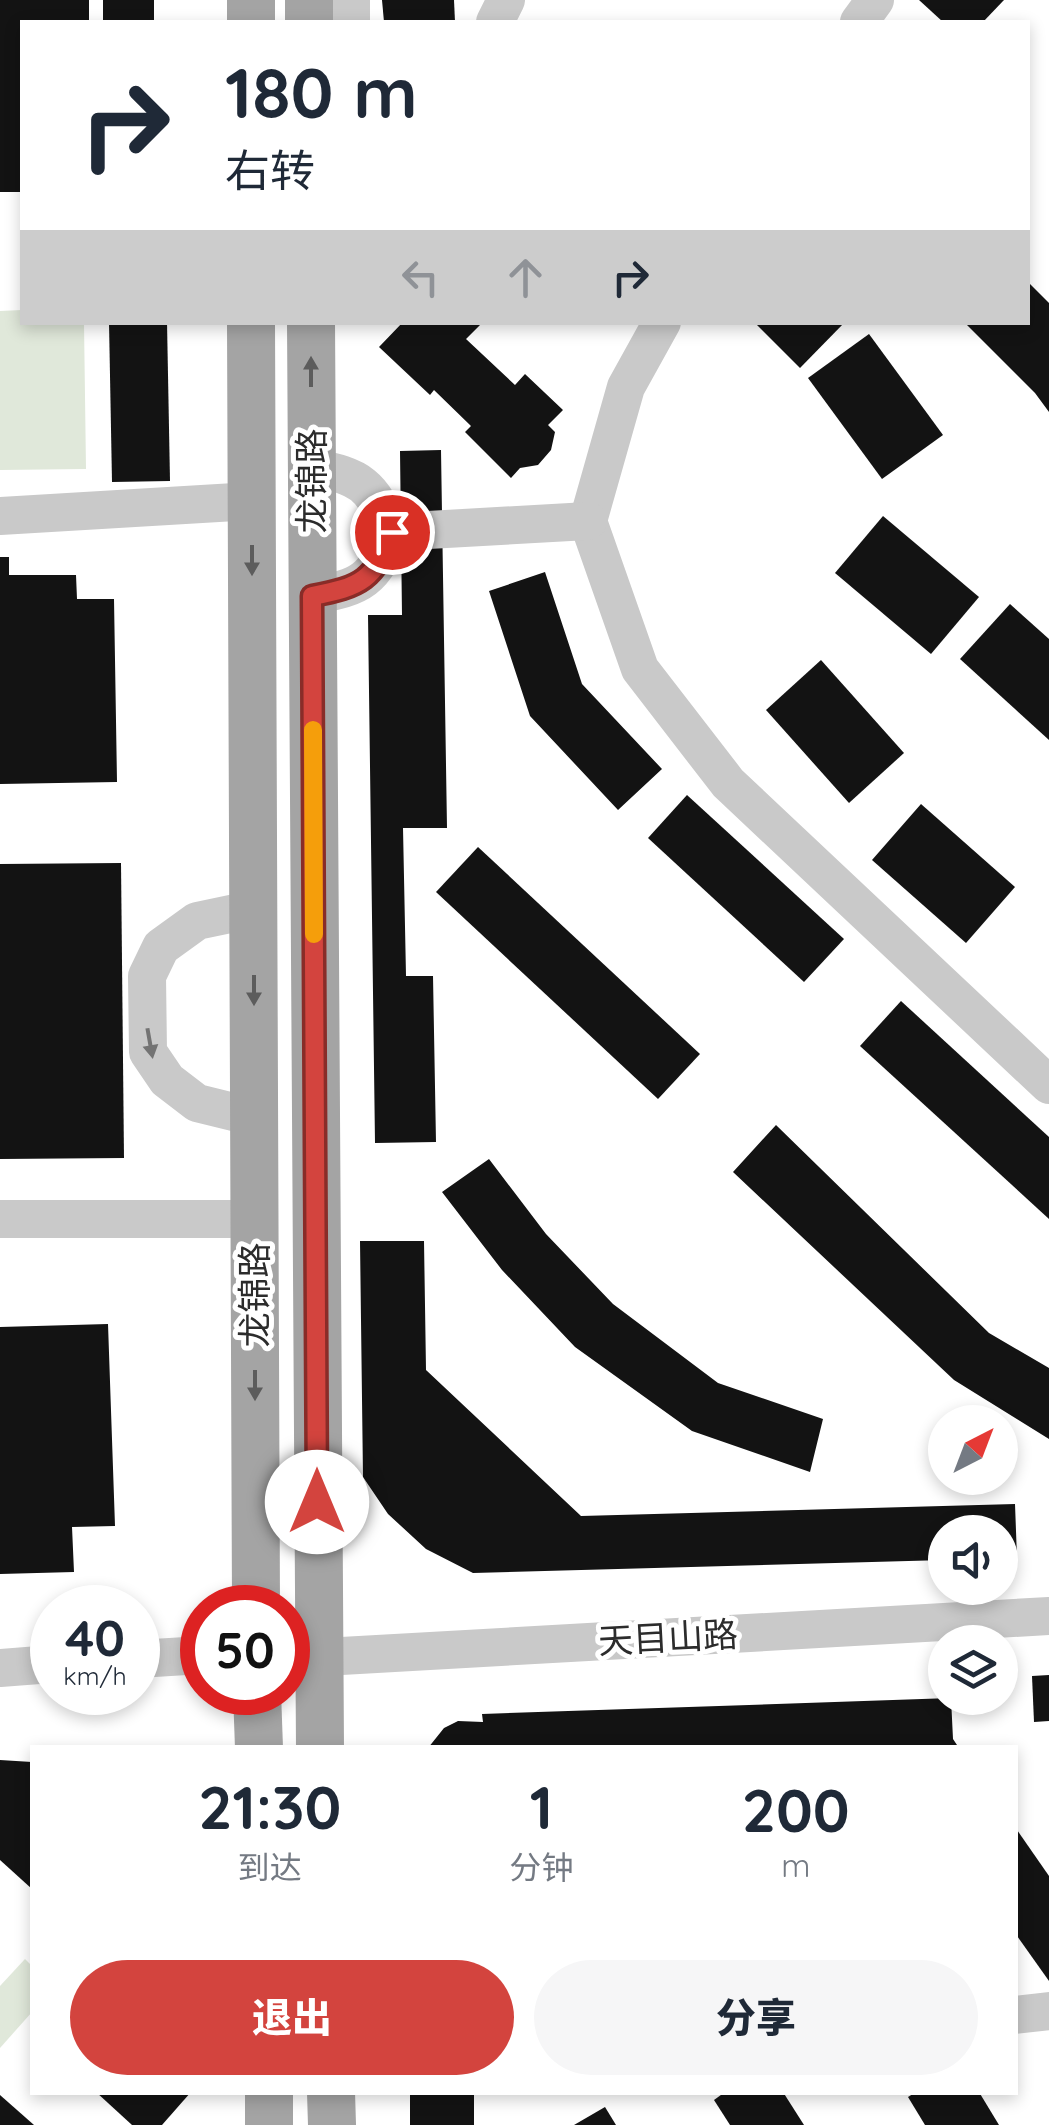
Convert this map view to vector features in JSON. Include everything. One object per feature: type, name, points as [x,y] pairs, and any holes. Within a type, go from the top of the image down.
[{"type":"main road","name":"龙锦路","points":[[252,325],[256,1585]]},
{"type":"main road","name":"龙锦路","points":[[304,1585],[311,325]]},
{"type":"main road","name":"龙锦路","points":[[310,1696],[319,1745]]},
{"type":"main road","points":[[257,1715],[258,1745]]},
{"type":"main road","points":[[268,2095],[270,2125]]},
{"type":"main road","points":[[330,2095],[332,2125]]},
{"type":"street","points":[[861,20],[876,0]]},
{"type":"street","points":[[660,325],[626,387],[588,521],[640,669],[728,783],[1049,1085]]},
{"type":"street","points":[[312,468],[351,475],[378,498],[392,532],[381,564],[350,590],[312,596]]},
{"type":"street","points":[[0,516],[252,501]]},
{"type":"street","points":[[392,532],[588,521]]},
{"type":"street","points":[[254,909],[197,921],[161,947],[147,976],[148,1052],[167,1080],[198,1103],[254,1117]]},
{"type":"street","points":[[0,1219],[254,1220]]},
{"type":"street","name":"天目山路","points":[[310,1659],[1049,1616]]},
{"type":"street","points":[[0,1668],[30,1666]]},
{"type":"street","points":[[1018,2015],[1049,2011]]},
{"type":"shaded area","points":[[20,310],[20,325],[84,325],[86,469],[0,470],[0,311]]},
{"type":"shaded area","points":[[25,1959],[30,1964],[30,2014],[0,2048],[0,1986]]},
{"type":"building","points":[[0,0],[89,0],[89,20],[20,20],[20,192],[0,192]]},
{"type":"building","points":[[103,0],[154,0],[154,20],[103,20]]},
{"type":"building","points":[[382,0],[454,0],[455,20],[384,20]]},
{"type":"building","points":[[919,0],[1004,0],[985,20],[941,20]]},
{"type":"building","points":[[1030,284],[1049,303],[1049,412],[967,325],[1030,325]]},
{"type":"building","points":[[109,325],[167,325],[170,481],[112,482]]},
{"type":"building","points":[[400,325],[480,325],[466,339],[515,385],[525,374],[563,410],[548,425],[555,432],[551,450],[538,465],[520,468],[511,478],[465,432],[471,426],[434,390],[430,395],[379,347]]},
{"type":"building","points":[[757,325],[842,325],[800,368]]},
{"type":"building","points":[[869,334],[943,435],[882,479],[808,378]]},
{"type":"building","points":[[441,450],[447,828],[403,828],[406,976],[433,976],[436,1142],[375,1143],[368,615],[402,615],[400,451]]},
{"type":"building","points":[[883,516],[979,597],[931,654],[835,573]]},
{"type":"building","points":[[0,557],[9,557],[9,575],[76,575],[77,599],[114,599],[117,782],[0,784]]},
{"type":"building","points":[[545,572],[582,684],[662,769],[618,810],[530,716],[489,591]]},
{"type":"building","points":[[1010,604],[1049,639],[1049,740],[960,659]]},
{"type":"building","points":[[821,660],[904,753],[849,803],[766,710]]},
{"type":"building","points":[[687,795],[844,939],[804,982],[648,838]]},
{"type":"building","points":[[921,804],[1015,887],[966,943],[872,860]]},
{"type":"building","points":[[478,847],[700,1054],[658,1099],[436,892]]},
{"type":"building","points":[[121,863],[124,1158],[0,1159],[0,864]]},
{"type":"building","points":[[901,1001],[1049,1137],[1049,1219],[860,1046]]},
{"type":"building","points":[[776,1125],[989,1333],[1049,1368],[1049,1439],[1018,1420],[1018,1405],[994,1405],[954,1380],[733,1172]]},
{"type":"building","points":[[489,1159],[546,1234],[613,1304],[718,1383],[823,1419],[810,1472],[692,1431],[575,1347],[502,1270],[442,1192]]},
{"type":"building","points":[[360,1241],[424,1241],[426,1370],[581,1516],[1015,1504],[1015,1515],[928,1515],[928,1560],[473,1573],[426,1549],[388,1514],[363,1477]]},
{"type":"building","points":[[108,1324],[115,1526],[72,1527],[74,1572],[0,1574],[0,1327]]},
{"type":"building","points":[[1049,1675],[1049,1721],[1034,1722],[1032,1676]]},
{"type":"building","points":[[928,1699],[928,1715],[952,1715],[957,1745],[430,1745],[444,1728],[458,1721],[483,1722],[482,1714]]},
{"type":"building","points":[[0,1760],[30,1762],[30,1887],[0,1860]]},
{"type":"building","points":[[1018,1831],[1049,1876],[1049,1981],[1018,1937]]},
{"type":"building","points":[[0,2095],[34,2125],[0,2125]]},
{"type":"building","points":[[99,2095],[188,2095],[162,2125],[132,2125]]},
{"type":"building","points":[[410,2095],[474,2095],[474,2125],[410,2125]]},
{"type":"building","points":[[721,2095],[785,2095],[804,2125],[730,2125],[714,2100]]},
{"type":"building","points":[[981,2095],[999,2125],[925,2125],[908,2097]]},
{"type":"building","points":[[605,2107],[616,2125],[574,2125]]},
{"type":"slow traffic","points":[[313,730],[314,934]]},
{"type":"route","points":[[317,1502],[312,596],[350,590],[381,564],[392,532]]}]
